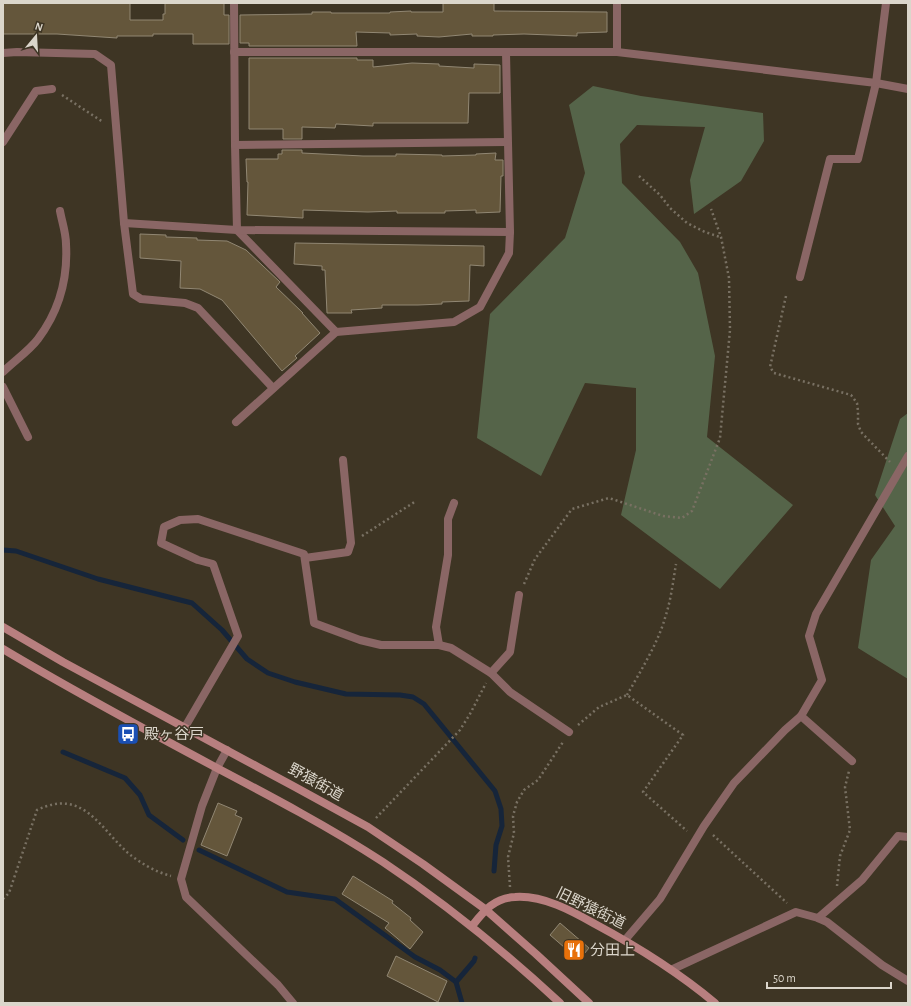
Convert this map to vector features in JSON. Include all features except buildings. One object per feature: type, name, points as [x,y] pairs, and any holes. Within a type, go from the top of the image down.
[{"type":"main road","name":"野猿街道","points":[[3,627],[63,662],[368,827],[423,864],[485,909],[589,1003]]},
{"type":"main road","points":[[3,649],[79,694],[287,806],[367,852],[404,876],[472,926],[560,1003]]},
{"type":"main road","name":"旧野猿街道","points":[[472,926],[485,909],[497,901],[510,898],[530,897],[547,902],[580,916],[625,940],[673,969],[715,1003]]},
{"type":"street","points":[[234,3],[234,145],[237,230],[336,332]]},
{"type":"street","points":[[617,3],[617,52]]},
{"type":"street","points":[[800,277],[830,159],[858,159],[876,83],[886,3]]},
{"type":"street","points":[[234,52],[617,52],[876,83],[908,89]]},
{"type":"street","points":[[236,422],[336,332],[454,322],[480,307],[509,253],[510,232],[506,52]]},
{"type":"street","points":[[3,53],[95,54],[111,65],[124,223],[133,294],[141,299],[185,303],[198,308],[273,388]]},
{"type":"street","points":[[3,142],[36,91],[52,89]]},
{"type":"street","points":[[234,145],[507,142]]},
{"type":"street","points":[[3,372],[38,339],[53,316],[61,297],[66,265],[66,243],[60,211]]},
{"type":"street","points":[[124,223],[237,230],[510,232]]},
{"type":"street","points":[[3,387],[28,437]]},
{"type":"street","points":[[625,940],[660,899],[704,826],[734,783],[785,730],[801,716],[822,680],[809,636],[816,614],[908,456]]},
{"type":"street","points":[[305,558],[348,552],[351,543],[343,460]]},
{"type":"street","points":[[439,645],[436,628],[448,555],[448,518],[454,503]]},
{"type":"street","points":[[185,727],[238,636],[213,564],[161,543],[164,527],[180,520],[198,519],[304,554],[314,623],[360,640],[381,645],[439,645],[450,648],[491,673],[510,692],[570,732]]},
{"type":"street","points":[[491,673],[510,652],[519,595]]},
{"type":"street","points":[[801,716],[852,761]]},
{"type":"street","points":[[227,750],[217,768],[202,806],[181,879],[186,897],[278,985],[293,1003]]},
{"type":"street","points":[[818,918],[862,880],[898,836],[908,837]]},
{"type":"street","points":[[673,969],[796,912],[827,922],[882,965],[908,981]]},
{"type":"path","points":[[52,89],[117,131]]},
{"type":"path","points":[[639,176],[687,223],[705,232],[721,237]]},
{"type":"path","points":[[519,595],[535,559],[572,509],[609,498],[664,516],[682,518],[692,511],[720,438],[730,330],[729,278],[721,237],[711,209]]},
{"type":"path","points":[[786,296],[770,368],[774,373],[851,395],[856,403],[858,411],[858,424],[860,432],[899,471]]},
{"type":"path","points":[[351,543],[416,501]]},
{"type":"path","points":[[510,898],[508,857],[514,833],[513,816],[517,802],[524,790],[538,780],[570,732],[599,707],[627,695],[647,660],[665,619],[672,592],[676,564]]},
{"type":"path","points":[[368,827],[386,805],[460,730],[491,673]]},
{"type":"path","points":[[627,695],[683,736],[644,792],[696,840]]},
{"type":"path","points":[[835,903],[840,856],[850,830],[845,787],[852,761]]},
{"type":"path","points":[[3,899],[10,893],[37,810],[47,805],[64,804],[80,807],[92,815],[128,853],[159,873],[181,879]]},
{"type":"path","points":[[704,826],[796,912]]},
{"type":"green space","points":[[593,86],[641,96],[763,113],[764,141],[741,181],[694,214],[690,180],[705,127],[637,125],[620,144],[622,183],[680,242],[698,273],[715,356],[707,437],[793,505],[720,589],[621,515],[636,450],[636,388],[585,383],[541,476],[477,438],[490,314],[565,238],[585,173],[569,105]]},
{"type":"green space","points":[[908,413],[908,679],[858,648],[871,560],[895,526],[875,495],[900,419]]},
{"type":"waterway","points":[[3,550],[16,551],[98,579],[192,603],[222,630],[247,659],[268,673],[295,682],[346,694],[400,695],[413,697],[424,704],[495,791],[501,809],[502,826],[496,845],[494,871]]},
{"type":"waterway","points":[[63,752],[125,778],[140,795],[149,815],[183,840]]},
{"type":"waterway","points":[[199,850],[287,892],[335,899],[415,957],[440,970],[456,982]]},
{"type":"waterway","points":[[462,1003],[456,982],[475,958]]},
{"type":"place","name":"殿ヶ谷戸","points":[[128,734]]},
{"type":"place","name":"分田上","points":[[574,950]]}]
